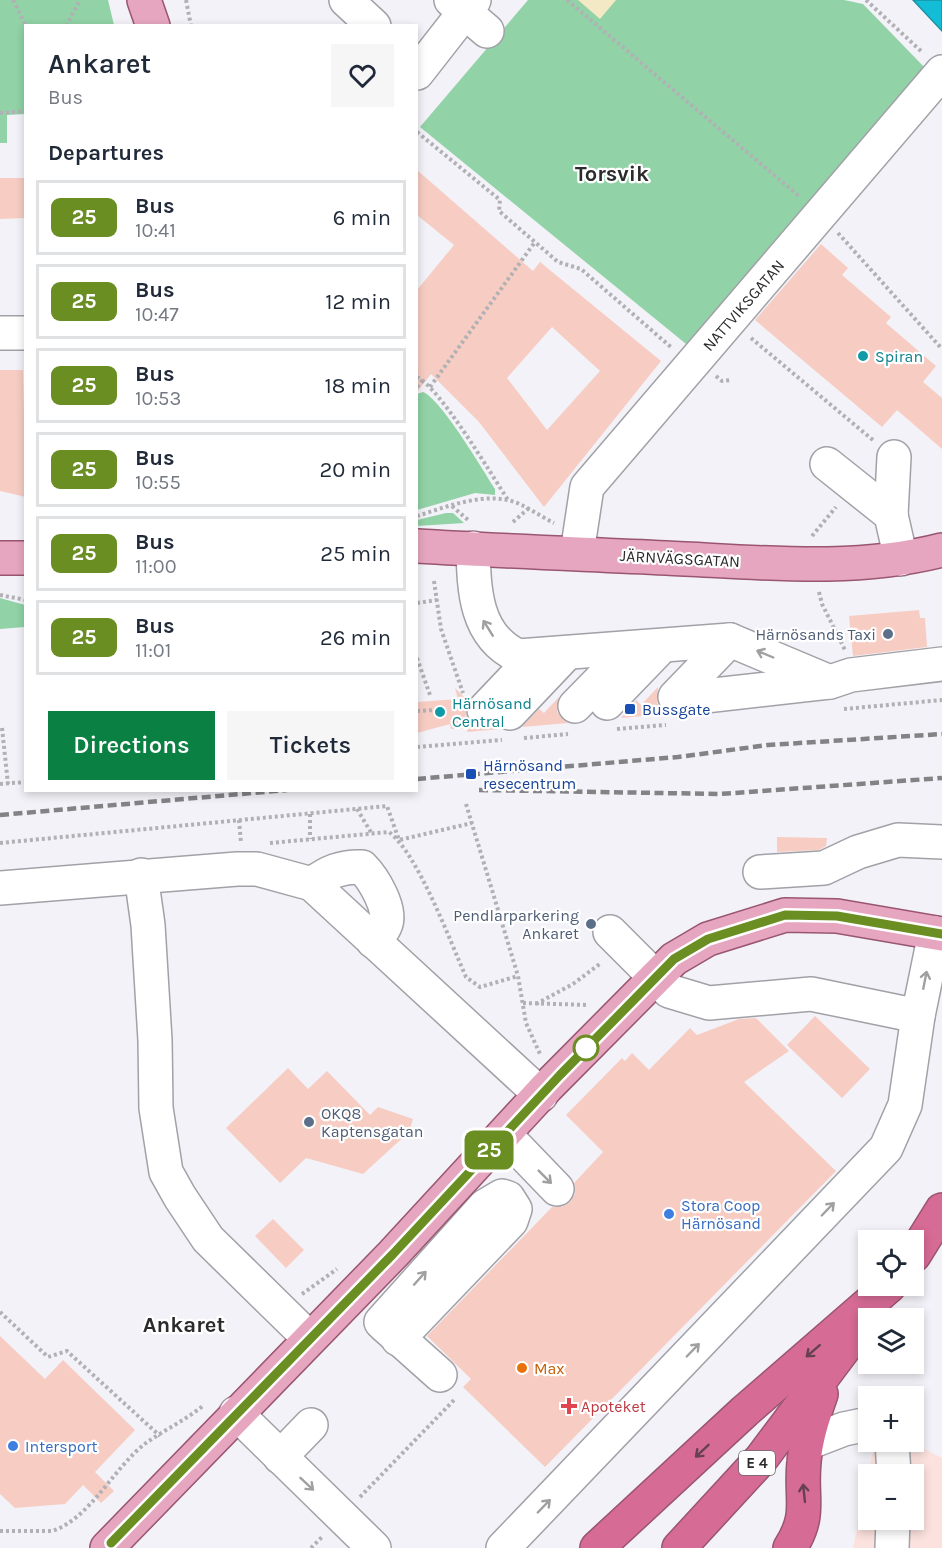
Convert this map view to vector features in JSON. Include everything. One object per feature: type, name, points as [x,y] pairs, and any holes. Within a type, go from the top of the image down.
[{"type":"highway","points":[[924,1239],[942,1210]]},
{"type":"highway","name":"E 4","points":[[597,1548],[745,1411],[879,1296]]},
{"type":"highway","name":"E 4","points":[[679,1548],[761,1459],[829,1372],[884,1296]]},
{"type":"highway","name":"E 4","points":[[790,1548],[801,1531],[806,1508],[802,1490],[806,1444],[829,1372]]},
{"type":"main road","points":[[144,0],[152,24]]},
{"type":"main road","points":[[162,24],[163,0]]},
{"type":"main road","name":"JÄRNVÄGSGATAN","points":[[418,546],[470,534],[579,540],[816,563],[881,563],[942,550]]},
{"type":"main road","points":[[0,558],[24,558]]},
{"type":"main road","points":[[106,1546],[353,1294],[654,977],[674,959],[708,939],[785,915],[837,916],[938,933]]},
{"type":"street","points":[[346,0],[372,24]]},
{"type":"street","points":[[418,68],[469,11]]},
{"type":"street","name":"NATTVIKSGATAN","points":[[579,540],[587,487],[942,72]]},
{"type":"street","points":[[0,333],[24,333]]},
{"type":"street","points":[[894,457],[891,515],[901,559]]},
{"type":"street","points":[[827,464],[891,515]]},
{"type":"street","points":[[470,534],[475,600],[488,630],[508,651],[518,656],[730,640],[839,669],[851,675],[942,664]]},
{"type":"street","points":[[730,640],[690,697],[839,669]]},
{"type":"street","points":[[641,700],[695,644]]},
{"type":"street","points":[[566,654],[560,707],[646,648]]},
{"type":"street","points":[[607,704],[646,648]]},
{"type":"street","points":[[483,720],[566,654]]},
{"type":"street","points":[[839,669],[851,690],[942,680]]},
{"type":"street","points":[[760,873],[824,868],[858,852],[897,840],[942,842]]},
{"type":"street","points":[[312,884],[328,872],[347,866],[362,867],[371,876],[387,915],[385,926],[374,941]]},
{"type":"street","points":[[0,888],[141,875],[257,869],[312,884],[541,1095]]},
{"type":"street","points":[[141,875],[148,925],[155,1040],[156,1108],[166,1172],[208,1239],[309,1338]]},
{"type":"street","points":[[503,1548],[670,1393],[886,1148],[923,1065],[918,1016],[938,933]]},
{"type":"street","points":[[618,940],[669,991],[709,1003],[811,994],[918,1016]]},
{"type":"street","points":[[504,1134],[557,1189]]},
{"type":"street","points":[[353,1294],[449,1385]]},
{"type":"street","points":[[236,1413],[374,1548]]},
{"type":"street","points":[[280,1458],[311,1425]]},
{"type":"street","points":[[806,1444],[844,1429],[858,1426]]},
{"type":"street","points":[[892,1548],[893,1530]]},
{"type":"path","points":[[13,0],[25,24]]},
{"type":"path","points":[[67,24],[78,0]]},
{"type":"path","points":[[186,0],[191,24]]},
{"type":"path","points":[[567,0],[821,214],[942,349]]},
{"type":"path","points":[[866,0],[942,72]]},
{"type":"path","points":[[0,113],[24,111]]},
{"type":"path","points":[[418,133],[500,200],[499,211],[558,262],[581,269],[691,365],[712,373],[722,381],[731,380]]},
{"type":"path","points":[[430,387],[536,242]]},
{"type":"path","points":[[730,320],[894,457]]},
{"type":"path","points":[[418,378],[430,387],[463,431],[508,500]]},
{"type":"path","points":[[418,386],[423,380]]},
{"type":"path","points":[[815,540],[807,541],[855,486]]},
{"type":"path","points":[[418,516],[471,501],[508,500],[529,508],[579,540]]},
{"type":"path","points":[[452,506],[470,534]]},
{"type":"path","points":[[512,523],[529,508]]},
{"type":"path","points":[[434,581],[441,629],[483,720]]},
{"type":"path","points":[[817,582],[839,669]]},
{"type":"path","points":[[0,595],[24,600]]},
{"type":"path","points":[[418,603],[437,600]]},
{"type":"path","points":[[418,661],[430,695]]},
{"type":"path","points":[[418,711],[435,710]]},
{"type":"path","points":[[2,728],[8,784]]},
{"type":"path","points":[[0,784],[24,782]]},
{"type":"path","points":[[466,804],[518,976],[526,1023],[544,1059]]},
{"type":"path","points":[[0,843],[387,806],[399,840],[472,823]]},
{"type":"path","points":[[357,809],[372,834]]},
{"type":"path","points":[[310,814],[310,839]]},
{"type":"path","points":[[536,1004],[573,984],[598,964],[611,959],[618,940]]},
{"type":"path","points":[[523,1003],[600,1006]]},
{"type":"path","points":[[0,1311],[48,1357],[68,1351],[160,1436]]},
{"type":"path","points":[[359,1498],[449,1385]]},
{"type":"shaded area","points":[[924,1449],[942,1458],[942,1548],[853,1548],[858,1524],[858,1530],[924,1530],[924,1464],[870,1464],[873,1452],[924,1452]]},
{"type":"green space","points":[[0,0],[108,0],[114,24],[24,24],[24,114],[7,115],[7,143],[0,143]]},
{"type":"green space","points":[[528,0],[844,0],[863,4],[928,71],[691,348],[420,127]]},
{"type":"green space","points":[[423,392],[440,407],[495,489],[495,495],[475,493],[418,510],[418,394]]},
{"type":"green space","points":[[453,513],[464,523],[418,526],[418,520]]},
{"type":"green space","points":[[0,598],[24,605],[24,627],[0,629]]},
{"type":"sand","points":[[578,0],[616,0],[600,19]]},
{"type":"water","points":[[913,0],[942,0],[942,31]]},
{"type":"building","points":[[418,171],[533,271],[540,262],[661,361],[544,507],[479,422],[431,374],[418,391],[418,289],[454,245],[418,216]],"holes":[[[552,327],[600,371],[547,430],[507,378]]]},
{"type":"building","points":[[0,178],[24,178],[24,218],[0,219]]},
{"type":"building","name":"Spiran","points":[[821,244],[848,268],[842,275],[891,317],[886,323],[936,366],[923,382],[942,398],[942,449],[897,410],[882,427],[755,320]]},
{"type":"building","points":[[0,370],[23,370],[24,497],[0,491]]},
{"type":"building","name":"Härnösands Taxi","points":[[919,610],[920,618],[925,618],[927,647],[853,656],[849,616]]},
{"type":"building","points":[[658,687],[657,703],[667,714],[621,718],[636,700],[641,705]]},
{"type":"building","name":"Härnösand Central","points":[[455,688],[468,701],[466,715],[472,724],[480,728],[496,724],[501,729],[467,732],[468,728],[451,729],[450,724],[418,733],[418,702],[458,699]]},
{"type":"building","points":[[559,697],[557,712],[568,723],[522,727],[539,709],[544,713]]},
{"type":"building","points":[[777,837],[827,838],[826,846],[819,850],[777,852]]},
{"type":"building","points":[[815,1016],[870,1069],[842,1098],[787,1045]]},
{"type":"building","name":"Stora Coop Härnösand","points":[[756,1018],[789,1051],[744,1082],[836,1171],[545,1467],[463,1387],[471,1379],[427,1336],[552,1207],[562,1207],[570,1202],[575,1194],[574,1183],[603,1152],[566,1115],[622,1058],[625,1061],[632,1053],[649,1070],[690,1028],[697,1035],[739,1019]]},
{"type":"building","points":[[288,1068],[308,1089],[327,1071],[370,1115],[378,1107],[413,1119],[409,1132],[363,1174],[306,1158],[280,1183],[226,1128]]},
{"type":"building","points":[[273,1219],[304,1250],[286,1268],[255,1236]]},
{"type":"building","points":[[0,1336],[45,1379],[63,1360],[135,1430],[95,1472],[114,1491],[101,1503],[83,1485],[65,1504],[15,1508],[0,1494]]},
{"type":"railway","points":[[418,779],[678,757],[768,745],[942,734]]},
{"type":"railway","points":[[479,790],[720,794],[942,778]]},
{"type":"railway","points":[[0,815],[264,792]]},
{"type":"bus line","name":"25","points":[[111,1543],[393,1254],[560,1075],[674,959],[708,939],[736,928],[785,915],[837,916],[942,934]]},
{"type":"place","name":"Spiran","points":[[863,356]]},
{"type":"place","name":"Härnösands Taxi","points":[[888,634]]},
{"type":"place","name":"Bussgate","points":[[630,709]]},
{"type":"place","name":"Härnösand Central","points":[[440,712]]},
{"type":"place","name":"Härnösand resecentrum","points":[[471,774]]},
{"type":"place","name":"Pendlarparkering Ankaret","points":[[591,924]]},
{"type":"place","name":"OKQ8 Kaptensgatan","points":[[309,1122]]},
{"type":"place","name":"Stora Coop Härnösand","points":[[669,1214]]},
{"type":"place","name":"Max","points":[[522,1368]]},
{"type":"place","name":"Apoteket","points":[[569,1406]]},
{"type":"place","name":"Intersport","points":[[13,1446]]},
{"type":"district","name":"Torsvik","points":[[612,173]]},
{"type":"district","name":"Ankaret","points":[[184,1324]]}]
